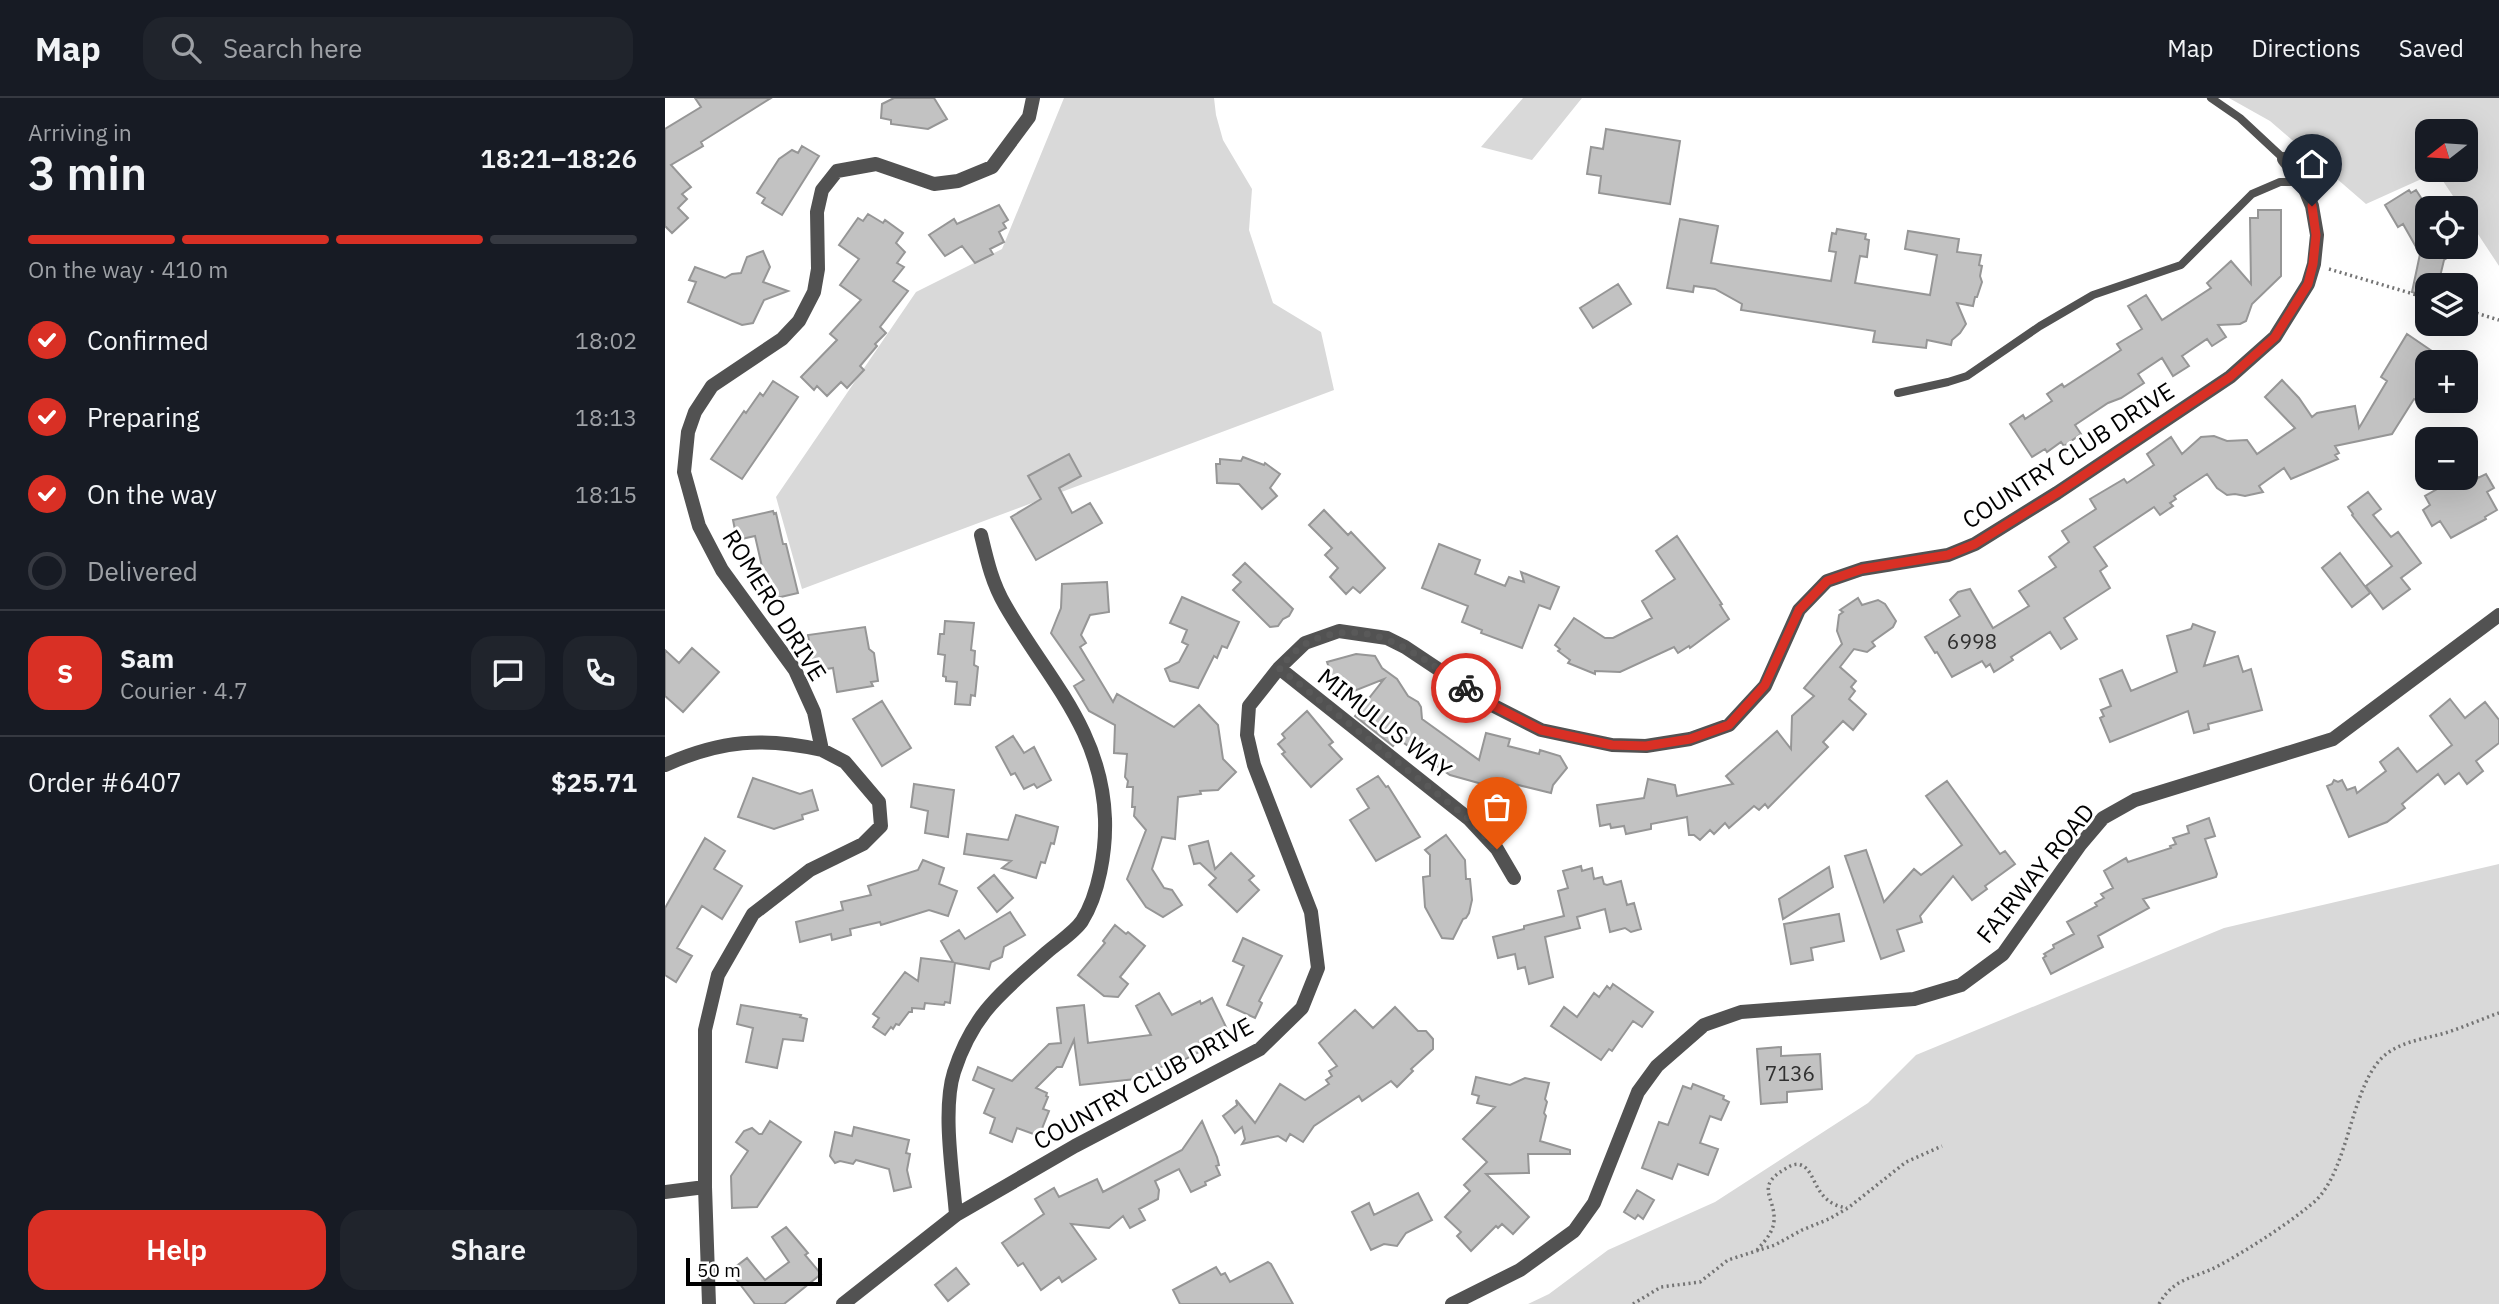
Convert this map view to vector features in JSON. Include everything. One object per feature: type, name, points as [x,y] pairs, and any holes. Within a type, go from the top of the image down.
[{"type":"street","name":"ROMERO DRIVE","points":[[822,750],[814,712],[795,670],[722,570],[699,526],[684,472],[688,432],[695,412],[712,386],[782,338],[799,321],[814,292],[818,269],[817,212],[822,190],[837,171],[876,164],[934,184],[958,181],[992,167],[1029,117],[1033,98]]},
{"type":"street","name":"COUNTRY CLUB DRIVE","points":[[843,1304],[956,1215],[1075,1146],[1260,1049],[1302,1008],[1318,968],[1311,912],[1254,765],[1247,735],[1249,706],[1279,668],[1305,643],[1339,631],[1387,638],[1492,705],[1541,730],[1612,745],[1646,746],[1690,739],[1729,725],[1765,685],[1799,610],[1827,581],[1862,569],[1957,551],[1975,544],[2057,493],[2230,377],[2275,337],[2308,284],[2316,235],[2312,206],[2302,182],[2284,159]]},
{"type":"street","points":[[956,1215],[949,1106],[953,1074],[974,1025],[994,999],[1080,923],[1090,904],[1101,864],[1105,818],[1096,760],[1069,701],[1005,605],[992,579],[981,535]]},
{"type":"street","name":"FAIRWAY ROAD","points":[[1452,1304],[1520,1270],[1574,1231],[1594,1203],[1638,1092],[1657,1066],[1705,1025],[1741,1012],[1914,999],[1961,985],[2003,954],[2080,845],[2103,818],[2135,800],[2333,739],[2499,615]]},
{"type":"street","name":"MIMULUS WAY","points":[[1279,668],[1469,819],[1497,849],[1514,878]]},
{"type":"street","points":[[665,765],[695,752],[745,741],[790,743],[822,750],[845,762],[879,802],[881,826],[863,844],[810,870],[753,914],[718,975],[705,1030],[705,1187],[709,1304]]},
{"type":"street","points":[[665,1192],[705,1187]]},
{"type":"lane","points":[[2211,98],[2240,118],[2284,159]]},
{"type":"lane","points":[[1898,393],[1967,376],[2040,326],[2093,295],[2181,265],[2252,194],[2280,182],[2302,182]]},
{"type":"path","points":[[2313,264],[2415,294]]},
{"type":"path","points":[[2478,314],[2499,320]]},
{"type":"path","points":[[2159,1304],[2169,1289],[2177,1283],[2216,1267],[2244,1251],[2320,1197],[2343,1147],[2371,1072],[2387,1053],[2499,1013]]},
{"type":"path","points":[[1633,1304],[1661,1287],[1700,1282],[1728,1260],[1775,1245],[1848,1208],[1906,1162],[1942,1146]]},
{"type":"path","points":[[1756,1251],[1771,1232],[1774,1222],[1767,1196],[1769,1183],[1791,1165],[1799,1164],[1806,1168],[1822,1195],[1831,1203],[1848,1208]]},
{"type":"shaded area","points":[[1064,98],[1214,98],[1223,140],[1252,189],[1249,230],[1273,303],[1321,332],[1334,390],[802,589],[776,497],[916,292],[1002,249]]},
{"type":"shaded area","points":[[1523,98],[1582,98],[1532,160],[1481,147]]},
{"type":"shaded area","points":[[2229,98],[2499,98],[2499,266],[2478,234],[2478,196],[2453,196],[2444,182],[2478,182],[2478,119],[2415,119],[2415,182],[2366,204],[2270,121]]},
{"type":"shaded area","points":[[2499,864],[2499,1304],[1528,1304],[1549,1294],[1608,1250],[1715,1202],[1868,1103],[1916,1055],[2224,928]]},
{"type":"building","points":[[695,98],[771,98],[701,142],[703,146],[671,165],[691,187],[682,194],[687,199],[678,208],[688,218],[672,233],[665,226],[665,129],[701,107]]},
{"type":"building","points":[[894,98],[934,98],[947,119],[928,129],[891,124],[891,120],[881,118],[882,104]]},
{"type":"building","points":[[1606,129],[1680,141],[1670,204],[1599,193],[1601,176],[1587,174],[1591,147],[1603,149]]},
{"type":"building","points":[[802,146],[819,156],[782,215],[762,203],[765,198],[757,193],[779,159],[792,150],[798,153]]},
{"type":"building","points":[[2409,190],[2411,193],[2416,190],[2420,196],[2415,196],[2415,245],[2403,224],[2398,227],[2385,205]]},
{"type":"building","points":[[999,205],[1008,220],[1003,223],[1006,228],[999,232],[1004,242],[990,249],[993,254],[975,263],[962,246],[945,256],[929,235],[954,219],[957,224]]},
{"type":"building","points":[[2258,210],[2281,210],[2281,276],[2252,304],[2246,321],[2240,324],[2218,325],[2226,337],[2212,346],[2207,339],[2182,356],[2189,366],[2173,376],[2162,358],[2138,374],[2144,383],[2075,425],[2081,434],[2064,446],[2061,442],[2047,452],[2045,449],[2032,457],[2010,424],[2023,415],[2025,419],[2052,401],[2047,394],[2062,384],[2064,387],[2121,350],[2117,344],[2142,329],[2128,306],[2146,295],[2162,320],[2211,288],[2207,283],[2231,261],[2251,284],[2250,218],[2258,218]]},
{"type":"building","points":[[868,214],[883,223],[885,220],[903,233],[896,243],[905,252],[897,263],[904,267],[893,281],[908,291],[880,327],[886,333],[860,366],[864,370],[847,388],[841,382],[827,396],[817,386],[814,390],[801,377],[837,340],[830,334],[861,300],[840,285],[859,259],[839,245],[858,218],[863,221]]},
{"type":"building","points":[[1680,219],[1718,226],[1711,263],[1831,281],[1836,252],[1829,251],[1832,233],[1836,234],[1837,229],[1866,234],[1865,239],[1869,240],[1867,257],[1860,256],[1855,283],[1930,295],[1937,255],[1905,249],[1908,231],[1959,239],[1957,252],[1981,255],[1979,265],[1982,266],[1982,282],[1973,306],[1957,303],[1966,324],[1951,345],[1927,340],[1926,348],[1873,342],[1875,331],[1741,310],[1742,304],[1715,289],[1694,286],[1693,292],[1667,288]]},
{"type":"building","points":[[763,251],[770,267],[763,282],[788,291],[764,300],[753,323],[742,325],[688,302],[696,282],[689,280],[695,267],[725,278],[741,273],[747,257]]},
{"type":"building","points":[[2419,259],[2446,259],[2441,273],[2416,273]]},
{"type":"building","points":[[1618,284],[1631,304],[1593,328],[1580,308]]},
{"type":"building","points":[[2407,334],[2430,350],[2415,350],[2415,400],[2392,434],[2335,446],[2339,453],[2335,455],[2338,459],[2291,479],[2284,468],[2259,486],[2263,492],[2245,496],[2227,495],[2217,488],[2207,474],[2174,496],[2176,499],[2170,503],[2173,506],[2160,515],[2154,507],[2094,547],[2107,566],[2100,571],[2110,588],[2064,618],[2077,639],[2061,649],[2050,632],[2011,657],[2013,660],[1994,672],[1990,664],[1986,667],[1982,661],[1952,677],[1925,637],[1960,616],[1950,600],[1958,592],[1970,589],[1993,628],[2029,606],[2019,591],[2056,567],[2049,557],[2069,542],[2062,531],[2096,509],[2090,499],[2124,479],[2127,483],[2154,465],[2147,454],[2171,437],[2182,454],[2201,437],[2214,436],[2227,441],[2247,440],[2257,454],[2295,428],[2265,397],[2282,380],[2312,417],[2317,413],[2355,406],[2359,428],[2387,381],[2381,377]]},
{"type":"building","points":[[773,381],[798,397],[742,479],[711,459],[744,411],[746,413],[760,393],[763,396]]},
{"type":"building","points":[[1069,454],[1081,476],[1059,488],[1072,513],[1090,503],[1102,523],[1036,560],[1011,517],[1041,499],[1028,476]]},
{"type":"building","points":[[1243,457],[1264,465],[1265,463],[1280,474],[1270,488],[1277,496],[1262,509],[1239,484],[1217,483],[1216,464],[1220,464],[1220,459],[1241,461]]},
{"type":"building","points":[[2486,474],[2494,488],[2487,492],[2497,510],[2451,538],[2440,521],[2432,526],[2423,510],[2430,505],[2425,496],[2436,490],[2478,490],[2478,478]]},
{"type":"building","points":[[2368,492],[2381,509],[2373,515],[2391,537],[2398,532],[2421,563],[2401,578],[2410,589],[2383,609],[2366,586],[2392,566],[2348,507]]},
{"type":"building","points":[[1324,510],[1348,535],[1351,532],[1385,568],[1360,593],[1353,587],[1346,594],[1330,577],[1338,568],[1325,555],[1332,548],[1309,525]]},
{"type":"building","points":[[773,511],[776,513],[783,544],[786,544],[798,593],[772,599],[755,536],[737,540],[733,520]]},
{"type":"building","points":[[1677,536],[1729,619],[1690,648],[1689,646],[1678,653],[1674,647],[1620,672],[1595,671],[1595,674],[1568,663],[1570,660],[1558,651],[1560,649],[1555,645],[1574,618],[1605,638],[1613,638],[1652,618],[1642,601],[1675,579],[1656,551]]},
{"type":"building","points":[[1439,544],[1480,560],[1475,574],[1505,586],[1509,577],[1524,582],[1521,572],[1559,587],[1550,609],[1539,605],[1522,648],[1481,633],[1482,630],[1462,622],[1468,606],[1422,588]]},
{"type":"building","points":[[2340,553],[2370,593],[2352,607],[2322,568]]},
{"type":"building","points":[[1245,563],[1293,609],[1278,626],[1270,627],[1233,590],[1241,582],[1233,575]]},
{"type":"building","points":[[1107,582],[1109,612],[1090,615],[1081,635],[1086,643],[1080,647],[1113,702],[1117,694],[1174,727],[1199,705],[1218,725],[1223,759],[1236,772],[1218,790],[1200,791],[1201,794],[1178,797],[1175,839],[1162,837],[1152,869],[1164,888],[1172,890],[1182,905],[1163,917],[1146,907],[1127,879],[1146,830],[1134,816],[1133,787],[1127,787],[1128,781],[1125,777],[1127,754],[1114,753],[1115,725],[1089,711],[1074,686],[1084,680],[1051,633],[1061,608],[1062,584]]},
{"type":"building","points":[[1182,597],[1239,622],[1227,648],[1222,646],[1217,658],[1214,656],[1198,688],[1170,681],[1165,669],[1179,662],[1188,645],[1182,642],[1187,630],[1170,623]]},
{"type":"building","points":[[1858,598],[1862,605],[1878,600],[1885,604],[1896,621],[1893,627],[1872,642],[1875,646],[1867,652],[1854,649],[1840,667],[1856,681],[1851,687],[1855,691],[1849,699],[1866,714],[1853,730],[1843,721],[1823,742],[1828,747],[1768,808],[1765,804],[1759,810],[1754,806],[1729,828],[1725,823],[1714,834],[1710,830],[1700,840],[1689,835],[1687,817],[1651,824],[1651,829],[1626,834],[1624,826],[1600,826],[1597,805],[1644,798],[1648,779],[1675,785],[1677,796],[1733,784],[1726,776],[1777,731],[1791,749],[1792,716],[1814,696],[1804,688],[1842,644],[1837,631],[1839,615],[1843,612],[1840,610]]},
{"type":"building","points":[[945,621],[974,623],[971,650],[975,651],[974,665],[978,667],[975,696],[971,695],[970,705],[955,704],[957,682],[946,681],[943,676],[945,655],[938,654],[940,634],[944,634]]},
{"type":"building","points":[[2193,624],[2215,632],[2204,666],[2238,656],[2243,672],[2251,669],[2262,710],[2208,724],[2209,729],[2194,733],[2188,711],[2110,742],[2100,718],[2104,716],[2101,710],[2111,706],[2100,679],[2122,670],[2131,691],[2177,672],[2167,636],[2191,629]]},
{"type":"building","points":[[865,627],[869,649],[874,653],[878,681],[871,682],[873,686],[837,692],[833,668],[814,671],[808,635]]},
{"type":"building","points":[[692,648],[719,672],[683,712],[665,696],[665,650],[679,663]]},
{"type":"building","points":[[1356,654],[1375,656],[1382,668],[1397,679],[1408,696],[1418,702],[1422,719],[1479,760],[1486,733],[1510,739],[1508,746],[1539,754],[1540,750],[1560,756],[1567,768],[1553,785],[1551,793],[1502,781],[1500,789],[1450,775],[1398,739],[1393,746],[1355,716],[1384,679],[1349,693],[1346,684],[1336,688],[1327,662]]},
{"type":"building","points":[[2450,699],[2465,718],[2485,702],[2499,720],[2499,743],[2476,761],[2483,771],[2467,784],[2459,773],[2445,784],[2438,774],[2402,804],[2405,808],[2387,822],[2349,837],[2327,786],[2334,780],[2342,780],[2347,790],[2355,787],[2357,793],[2386,771],[2380,762],[2398,748],[2417,772],[2452,745],[2430,716]]},
{"type":"building","points":[[882,701],[911,748],[882,766],[853,719]]},
{"type":"building","points":[[1307,711],[1333,742],[1329,745],[1342,759],[1311,787],[1282,754],[1285,752],[1278,744],[1285,738],[1282,734]]},
{"type":"building","points":[[1013,736],[1024,753],[1034,747],[1051,780],[1037,788],[1034,784],[1024,789],[1015,773],[1011,775],[996,747]]},
{"type":"building","points":[[1378,776],[1386,787],[1388,786],[1420,837],[1376,861],[1350,820],[1369,808],[1357,789]]},
{"type":"building","points":[[753,778],[800,794],[812,790],[818,810],[802,815],[803,819],[774,829],[738,817]]},
{"type":"building","points":[[1947,781],[2000,854],[2005,851],[2015,864],[1985,886],[1987,889],[1972,900],[1953,876],[1920,916],[1922,922],[1897,930],[1904,951],[1881,959],[1845,856],[1866,850],[1884,902],[1914,869],[1921,875],[1962,845],[1926,796]]},
{"type":"building","points":[[914,784],[954,790],[948,837],[925,833],[928,811],[911,807]]},
{"type":"building","points":[[1016,815],[1058,827],[1054,844],[1051,843],[1045,863],[1041,862],[1036,878],[1002,868],[1011,861],[964,854],[967,834],[1008,840]]},
{"type":"building","points":[[2209,818],[2215,836],[2205,839],[2216,877],[2143,899],[2149,908],[2098,936],[2103,947],[2051,974],[2043,958],[2046,956],[2044,954],[2054,948],[2053,945],[2074,934],[2067,922],[2097,906],[2095,903],[2104,898],[2101,894],[2113,888],[2104,871],[2126,858],[2128,862],[2171,848],[2170,846],[2176,844],[2173,838],[2189,833],[2187,826]]},
{"type":"building","points":[[1446,835],[1465,860],[1466,879],[1470,879],[1472,900],[1469,913],[1453,939],[1442,938],[1425,907],[1423,877],[1430,876],[1430,855],[1425,850]]},
{"type":"building","points":[[705,838],[725,851],[714,869],[742,886],[722,919],[702,906],[677,948],[692,956],[676,982],[665,975],[665,908]]},
{"type":"building","points":[[1208,841],[1215,869],[1231,853],[1254,876],[1249,880],[1259,890],[1237,912],[1209,885],[1216,878],[1200,863],[1194,864],[1189,846]]},
{"type":"building","points":[[923,860],[944,868],[939,884],[957,891],[948,916],[929,910],[881,925],[880,922],[850,929],[851,935],[832,940],[831,934],[800,942],[796,922],[843,910],[841,902],[871,895],[868,886],[918,870]]},
{"type":"building","points":[[1581,866],[1582,871],[1592,868],[1594,879],[1602,877],[1604,884],[1621,881],[1627,905],[1634,903],[1641,929],[1631,932],[1625,928],[1610,932],[1605,909],[1577,917],[1580,928],[1545,937],[1553,977],[1529,984],[1525,967],[1518,969],[1515,954],[1498,958],[1493,937],[1564,916],[1558,891],[1568,888],[1563,871]]},
{"type":"building","points":[[1829,867],[1833,887],[1783,919],[1779,899]]},
{"type":"building","points":[[994,875],[1013,898],[997,912],[978,888]]},
{"type":"building","points":[[1010,912],[1025,935],[1004,947],[1002,957],[991,962],[989,969],[955,963],[950,1003],[925,1003],[924,1009],[912,1008],[912,1012],[909,1012],[899,1025],[896,1024],[893,1029],[891,1027],[885,1035],[873,1027],[879,1018],[873,1014],[905,972],[918,981],[921,958],[953,962],[941,941],[959,930],[965,939]]},
{"type":"building","points":[[1839,914],[1844,941],[1811,948],[1813,960],[1791,964],[1784,924]]},
{"type":"building","points":[[1115,925],[1145,946],[1120,977],[1128,984],[1118,997],[1104,996],[1078,975],[1105,943],[1103,941]]},
{"type":"building","points":[[1243,938],[1282,956],[1259,1001],[1262,1003],[1255,1018],[1227,1005],[1244,966],[1233,961]]},
{"type":"building","points":[[1613,984],[1653,1012],[1642,1027],[1633,1021],[1612,1051],[1609,1049],[1601,1060],[1551,1026],[1564,1007],[1577,1017],[1594,993],[1599,997],[1607,986],[1610,989]]},
{"type":"building","points":[[1159,993],[1172,1015],[1212,998],[1227,1029],[1198,1044],[1201,1051],[1182,1061],[1144,1071],[1145,1078],[1080,1085],[1074,1040],[1062,1067],[1057,1067],[1036,1088],[1047,1093],[1043,1109],[1049,1111],[1039,1136],[1017,1128],[1012,1142],[990,1133],[995,1118],[984,1113],[994,1089],[973,1080],[978,1067],[1012,1081],[1049,1044],[1061,1043],[1057,1008],[1084,1005],[1088,1043],[1151,1035],[1136,1006]]},
{"type":"building","points":[[741,1005],[801,1015],[800,1017],[807,1019],[803,1041],[783,1039],[777,1068],[746,1062],[753,1028],[737,1024]]},
{"type":"building","points":[[1395,1007],[1418,1031],[1426,1031],[1433,1039],[1433,1049],[1411,1069],[1413,1071],[1397,1087],[1391,1081],[1362,1101],[1359,1096],[1314,1126],[1303,1142],[1290,1134],[1286,1141],[1278,1136],[1242,1144],[1245,1139],[1242,1127],[1235,1133],[1223,1116],[1237,1105],[1236,1100],[1255,1123],[1280,1084],[1305,1100],[1329,1084],[1326,1080],[1332,1076],[1329,1071],[1337,1066],[1319,1043],[1355,1010],[1373,1028]]},
{"type":"building","points":[[1781,1047],[1781,1056],[1820,1054],[1822,1089],[1787,1092],[1787,1102],[1761,1104],[1757,1049]]},
{"type":"building","points":[[1476,1077],[1510,1085],[1525,1078],[1549,1083],[1540,1141],[1570,1150],[1570,1154],[1528,1154],[1529,1173],[1486,1174],[1529,1217],[1513,1234],[1502,1224],[1498,1228],[1496,1226],[1471,1251],[1457,1236],[1461,1232],[1445,1217],[1470,1191],[1464,1185],[1487,1162],[1463,1139],[1495,1107],[1477,1103],[1479,1096],[1472,1094]]},
{"type":"building","points":[[1693,1084],[1724,1096],[1723,1099],[1729,1102],[1721,1120],[1710,1116],[1700,1143],[1718,1149],[1708,1175],[1678,1164],[1672,1179],[1642,1168],[1659,1122],[1668,1125],[1683,1086],[1691,1089]]},
{"type":"building","points":[[770,1121],[801,1142],[757,1207],[732,1208],[731,1176],[748,1151],[736,1142],[744,1131],[752,1128],[762,1134]]},
{"type":"building","points":[[1202,1121],[1217,1157],[1219,1165],[1216,1166],[1220,1175],[1191,1192],[1179,1169],[1155,1181],[1159,1190],[1158,1199],[1139,1209],[1145,1220],[1130,1228],[1123,1216],[1109,1228],[1071,1224],[1096,1259],[1062,1282],[1059,1277],[1041,1290],[1023,1263],[1018,1266],[1002,1243],[1044,1214],[1035,1199],[1054,1188],[1059,1197],[1097,1179],[1103,1192],[1182,1150]]},
{"type":"building","points":[[854,1127],[909,1140],[906,1153],[910,1154],[907,1170],[911,1187],[894,1191],[889,1169],[856,1160],[853,1164],[840,1161],[835,1163],[830,1156],[835,1132],[852,1136]]},
{"type":"building","points":[[1637,1190],[1654,1200],[1643,1219],[1638,1215],[1635,1219],[1624,1212]]},
{"type":"building","points":[[1418,1193],[1432,1220],[1406,1233],[1397,1246],[1384,1244],[1371,1250],[1352,1212],[1369,1203],[1374,1215]]},
{"type":"building","points":[[786,1227],[808,1253],[805,1255],[821,1274],[784,1304],[755,1304],[730,1271],[747,1258],[765,1280],[789,1262],[772,1237]]},
{"type":"building","points":[[1268,1262],[1293,1304],[1180,1304],[1173,1290],[1216,1267],[1221,1275],[1225,1273],[1230,1282]]},
{"type":"building","points":[[956,1268],[969,1284],[948,1301],[935,1285]]},
{"type":"way so far","points":[[1466,688],[1387,638],[1339,631],[1305,643],[1279,668],[1469,819],[1497,849]]},
{"type":"route","points":[[1466,688],[1492,705],[1541,730],[1612,745],[1646,746],[1690,739],[1729,725],[1765,685],[1799,610],[1827,581],[1862,569],[1948,555],[1975,544],[2057,493],[2230,377],[2275,337],[2308,284],[2316,235],[2312,206]]}]
